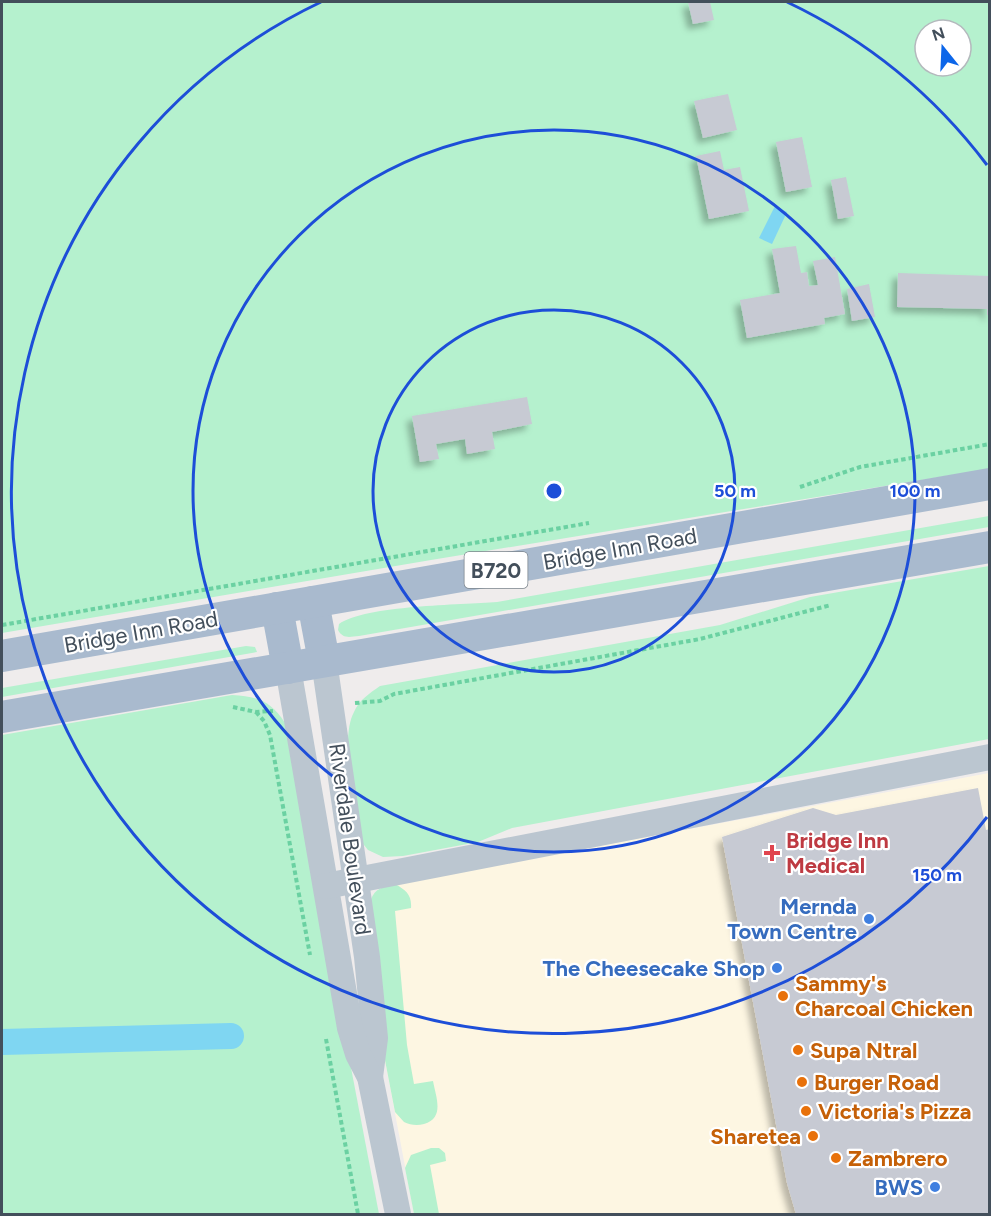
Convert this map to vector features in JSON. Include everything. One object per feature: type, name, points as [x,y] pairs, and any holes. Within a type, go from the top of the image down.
[{"type":"main road","name":"Bridge Inn Road","points":[[2,656],[990,484]]},
{"type":"main road","points":[[2,717],[990,547]]},
{"type":"main road","name":"Riverdale Boulevard","points":[[313,602],[324,661]]},
{"type":"main road","name":"Riverdale Boulevard","points":[[277,608],[288,668]]},
{"type":"street","name":"Riverdale Boulevard","points":[[324,661],[332,704],[374,1024],[374,1050],[370,1077]]},
{"type":"street","name":"Riverdale Boulevard","points":[[288,668],[350,1028],[358,1054],[370,1077],[398,1215]]},
{"type":"street","points":[[326,886],[990,757]]},
{"type":"path","points":[[795,488],[860,467],[990,444]]},
{"type":"path","points":[[2,625],[592,523]]},
{"type":"path","points":[[332,704],[380,702],[394,694],[700,639],[838,604]]},
{"type":"path","points":[[232,707],[256,712],[296,709]]},
{"type":"path","points":[[256,712],[264,721],[270,735],[311,960]]},
{"type":"path","points":[[324,1030],[358,1215]]},
{"type":"shaded area","name":"Mernda Town Centre","points":[[989,773],[989,1214],[414,1214],[384,1055],[373,894],[395,884]]},
{"type":"green space","points":[[2,2],[989,2],[989,469],[2,633]]},
{"type":"green space","points":[[989,516],[989,527],[359,636],[344,636],[338,630],[339,624],[352,618],[391,609],[497,602]]},
{"type":"green space","points":[[989,566],[989,739],[512,828],[478,842],[403,856],[383,857],[368,850],[360,840],[352,793],[348,739],[354,712],[365,697],[380,686],[720,625],[810,597]]},
{"type":"green space","points":[[246,646],[255,647],[257,652],[2,697],[2,688]]},
{"type":"green space","points":[[232,695],[263,701],[274,709],[285,723],[379,1214],[2,1214],[2,735]]},
{"type":"green space","points":[[395,884],[407,893],[411,903],[411,908],[395,911],[407,1045],[414,1084],[433,1081],[438,1106],[435,1117],[431,1121],[419,1125],[404,1122],[395,1112],[384,1055],[370,903],[376,891]]},
{"type":"green space","points":[[431,1148],[439,1148],[445,1153],[446,1161],[430,1165],[439,1214],[414,1214],[405,1168],[411,1155]]},
{"type":"water","points":[[775,206],[787,212],[772,244],[759,238]]},
{"type":"building","points":[[688,2],[710,2],[714,20],[693,24]]},
{"type":"building","points":[[728,94],[737,130],[703,138],[694,101]]},
{"type":"building","points":[[802,137],[812,187],[786,192],[776,142]]},
{"type":"building","points":[[720,151],[724,170],[740,167],[749,211],[709,219],[696,156]]},
{"type":"building","points":[[846,177],[854,216],[838,219],[831,180]]},
{"type":"building","points":[[796,246],[801,273],[807,272],[809,286],[818,285],[813,261],[835,257],[845,314],[824,318],[825,324],[747,338],[740,300],[780,293],[772,249]]},
{"type":"building","points":[[898,273],[990,276],[990,315],[987,315],[987,309],[897,307]]},
{"type":"building","points":[[869,284],[875,317],[852,321],[847,289]]},
{"type":"building","points":[[527,397],[532,424],[492,432],[495,449],[467,454],[465,439],[436,444],[439,459],[420,462],[412,416]]},
{"type":"building","name":"Mernda Town Centre","points":[[978,788],[986,830],[990,829],[990,1214],[796,1214],[787,1183],[722,837],[813,808],[836,815]]},
{"type":"waterway","points":[[2,1042],[231,1036]]},
{"type":"place","name":"Bridge Inn Medical","points":[[772,853]]},
{"type":"place","name":"Mernda Town Centre","points":[[869,919]]},
{"type":"place","name":"The Cheesecake Shop","points":[[777,968]]},
{"type":"place","name":"Sammy's Charcoal Chicken","points":[[783,996]]},
{"type":"place","name":"Supa Ntral","points":[[798,1050]]},
{"type":"place","name":"Burger Road","points":[[802,1082]]},
{"type":"place","name":"Victoria's Pizza","points":[[806,1111]]},
{"type":"place","name":"Sharetea","points":[[813,1136]]},
{"type":"place","name":"Zambrero","points":[[836,1158]]},
{"type":"place","name":"BWS","points":[[935,1187]]}]
